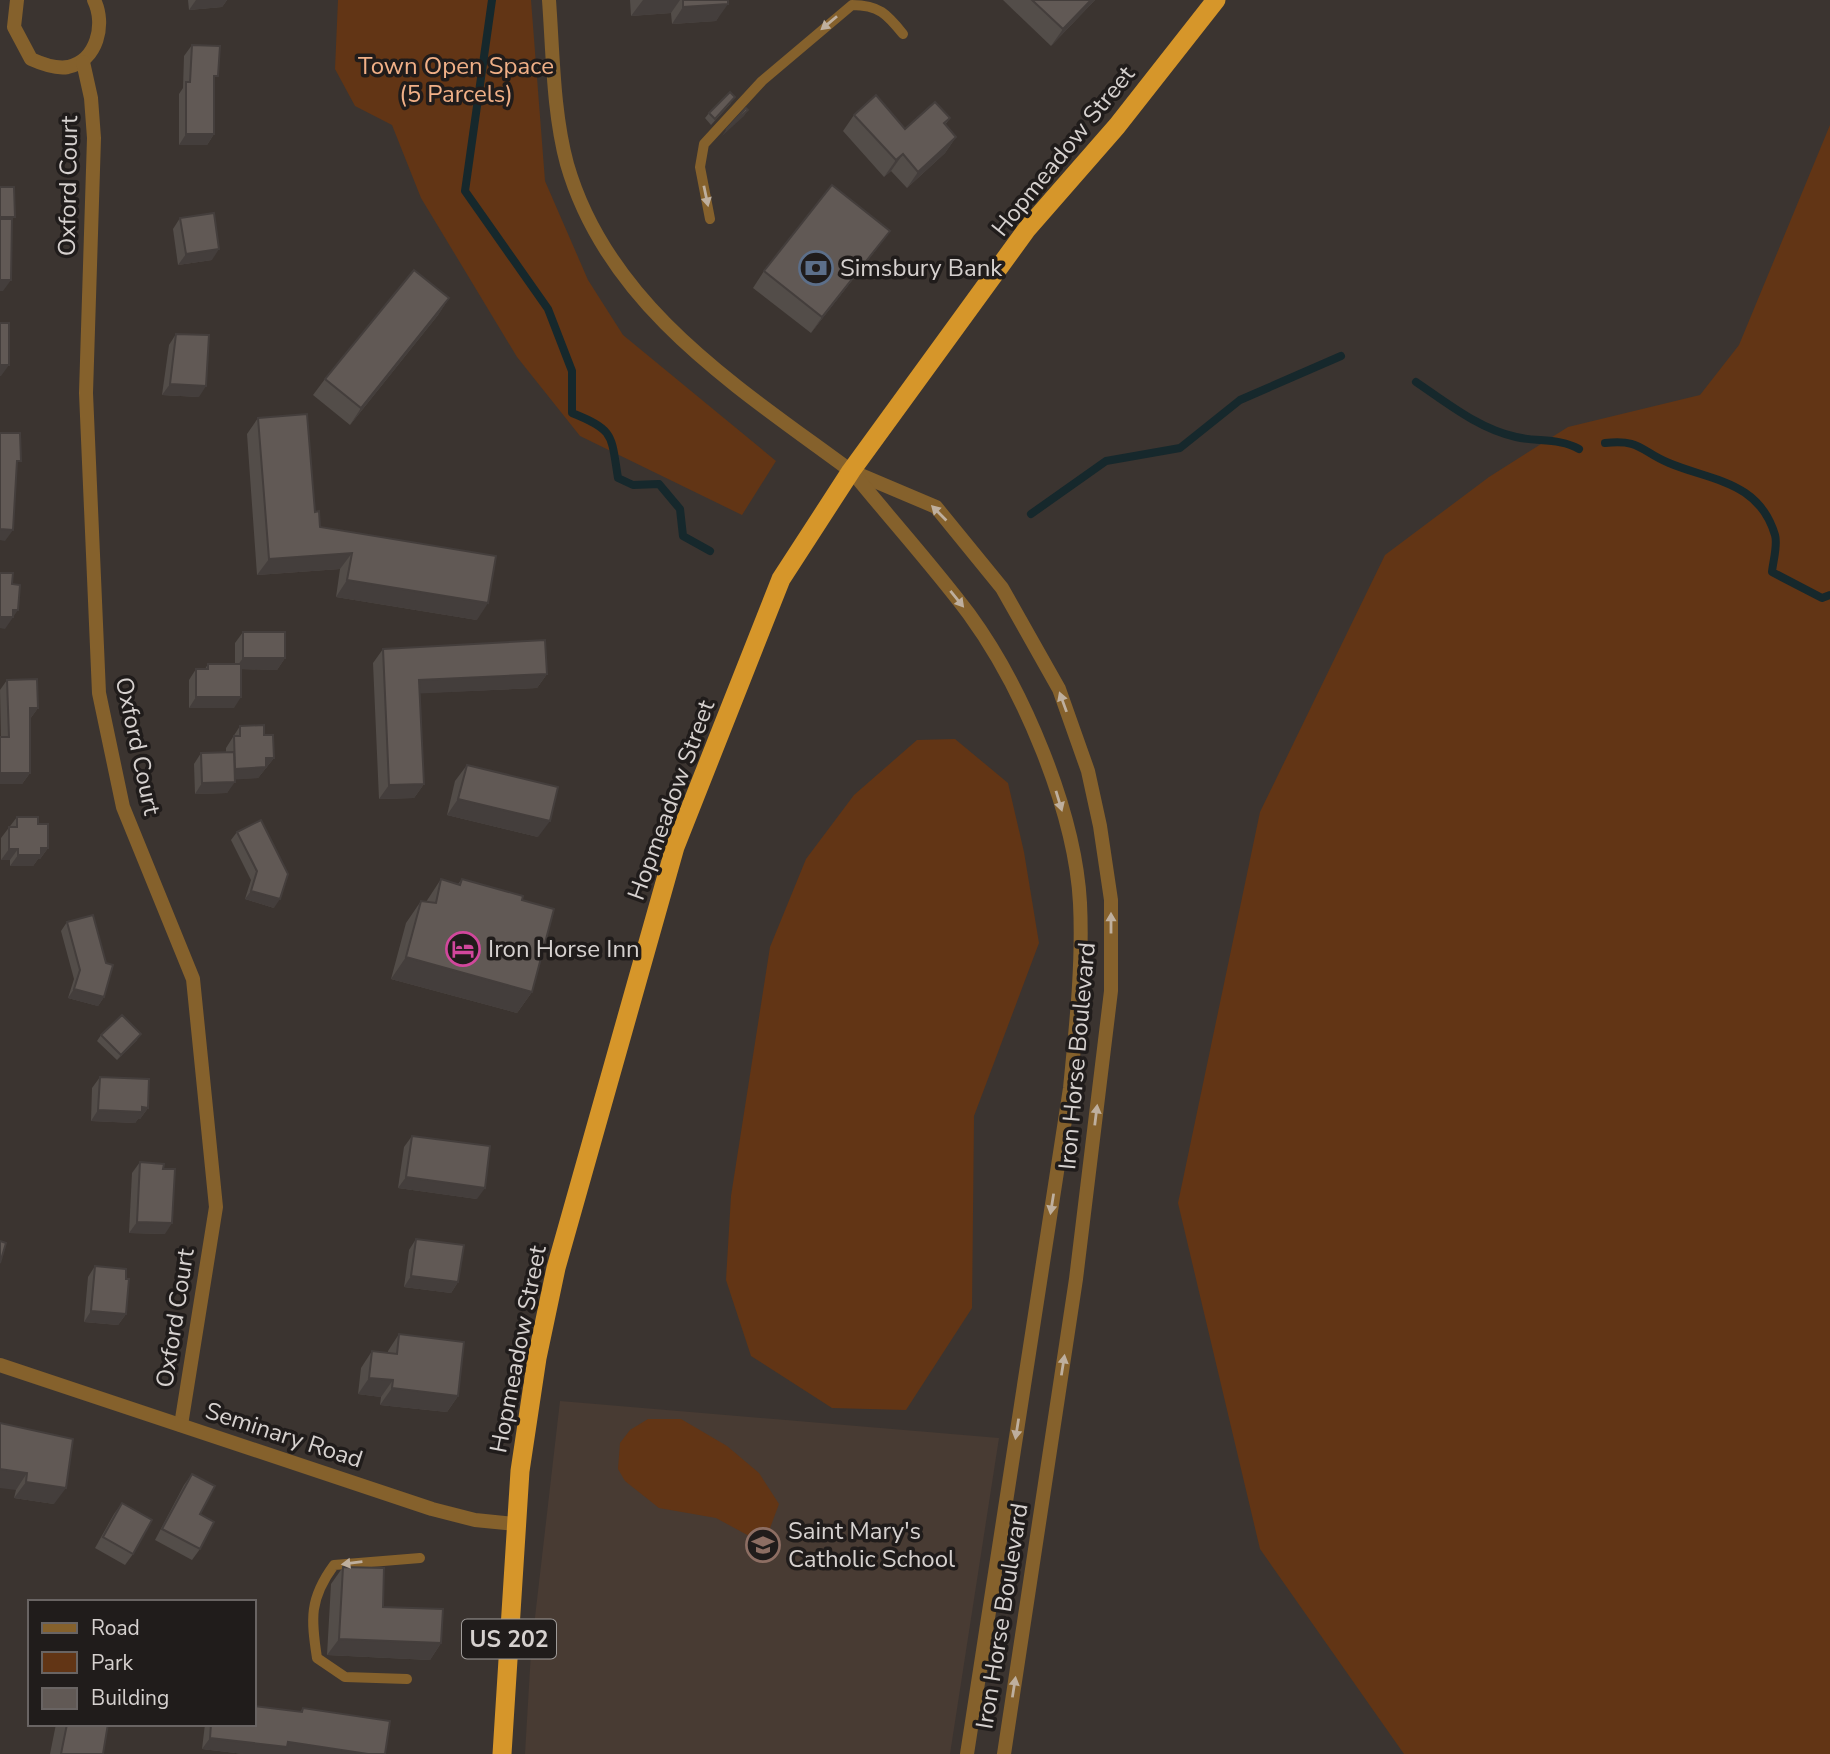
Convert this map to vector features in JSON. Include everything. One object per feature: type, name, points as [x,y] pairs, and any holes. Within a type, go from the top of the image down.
[{"type":"highway","name":"Hopmeadow Street","points":[[502,1754],[520,1471],[537,1358],[556,1268],[676,847],[781,579],[851,471],[1027,229],[1117,127],[1216,0]]},
{"type":"street","points":[[17,0],[14,27],[31,59],[66,68],[83,62],[98,40],[99,10],[94,0]]},
{"type":"street","points":[[549,0],[556,97],[567,163],[582,205],[603,249],[635,292],[672,333],[851,471]]},
{"type":"street","name":"Oxford Court","points":[[83,62],[91,98],[94,138],[86,393],[99,693],[123,807],[193,979],[216,1207],[181,1425]]},
{"type":"street","name":"Iron Horse Boulevard","points":[[851,471],[970,615],[1006,675],[1044,753],[1064,819],[1080,903],[1079,990],[1070,1088],[967,1754]]},
{"type":"street","name":"Iron Horse Boulevard","points":[[851,471],[936,507],[1002,588],[1059,689],[1084,759],[1100,826],[1111,901],[1111,991],[1076,1279],[1004,1754]]},
{"type":"street","name":"Seminary Road","points":[[0,1365],[432,1509],[475,1520],[516,1524]]},
{"type":"lane","points":[[710,219],[700,167],[704,144],[762,81],[852,5],[869,5],[884,10],[903,34]]},
{"type":"lane","points":[[407,1679],[345,1677],[317,1658],[311,1608],[323,1580],[334,1565],[420,1558]]},
{"type":"shaded area","name":"Saint Mary's Catholic School","points":[[560,1401],[999,1438],[950,1754],[525,1754],[531,1652]]},
{"type":"green space","name":"Town Open Space (5 Parcels)","points":[[338,0],[531,0],[545,181],[588,280],[623,335],[776,461],[742,515],[580,436],[517,357],[421,198],[392,125],[355,106],[335,69]]},
{"type":"green space","points":[[1830,125],[1830,1754],[1404,1754],[1260,1549],[1178,1203],[1260,812],[1385,555],[1489,477],[1568,427],[1700,395],[1739,345]]},
{"type":"green space","points":[[955,739],[1008,783],[1024,852],[1039,943],[974,1116],[972,1308],[906,1410],[832,1408],[751,1356],[726,1280],[731,1196],[770,947],[806,859],[854,795],[917,740]]},
{"type":"green space","points":[[648,1419],[681,1419],[727,1446],[759,1473],[779,1504],[764,1544],[716,1518],[659,1508],[625,1481],[618,1469],[620,1443],[630,1430]]},
{"type":"building","points":[[683,0],[728,0],[728,4],[683,7]]},
{"type":"building","points":[[1032,0],[1091,0],[1063,29]]},
{"type":"building","points":[[192,45],[220,46],[218,76],[214,76],[214,134],[186,134],[186,82],[190,82]]},
{"type":"building","points":[[730,92],[735,97],[715,119],[709,113]]},
{"type":"building","points":[[876,95],[905,129],[935,102],[950,118],[944,123],[956,137],[918,172],[903,154],[896,160],[854,115]]},
{"type":"building","points":[[746,108],[748,110],[726,130]]},
{"type":"building","name":"Simsbury Bank","points":[[832,185],[890,231],[822,317],[764,271]]},
{"type":"building","points":[[0,187],[14,187],[15,217],[0,217]]},
{"type":"building","points":[[214,213],[219,249],[186,254],[180,218]]},
{"type":"building","points":[[0,219],[12,219],[11,280],[0,280]]},
{"type":"building","points":[[414,270],[449,298],[361,408],[325,379]]},
{"type":"building","points":[[0,323],[9,323],[9,365],[0,365]]},
{"type":"building","points":[[176,334],[209,335],[206,386],[170,384]]},
{"type":"building","points":[[307,414],[315,512],[319,511],[320,527],[496,556],[488,603],[347,580],[352,553],[269,559],[258,418]]},
{"type":"building","points":[[0,433],[20,433],[21,461],[17,461],[13,530],[0,529]]},
{"type":"building","points":[[0,573],[13,573],[12,584],[20,585],[18,610],[13,610],[13,617],[0,617]]},
{"type":"building","points":[[243,632],[285,632],[285,658],[243,658]]},
{"type":"building","points":[[545,640],[547,674],[419,680],[424,784],[389,785],[383,649]]},
{"type":"building","points":[[208,664],[241,664],[241,697],[196,697],[196,669],[208,669]]},
{"type":"building","points":[[37,679],[38,708],[30,708],[30,773],[0,773],[0,737],[9,737],[7,680]]},
{"type":"building","points":[[264,725],[264,735],[273,735],[274,758],[266,758],[266,767],[235,769],[234,736],[240,736],[240,726]]},
{"type":"building","points":[[234,752],[235,782],[202,783],[201,753]]},
{"type":"building","points":[[467,765],[558,787],[550,821],[458,799]]},
{"type":"building","points":[[17,817],[38,817],[38,824],[48,824],[48,848],[41,848],[41,855],[18,855],[18,849],[9,849],[9,827],[17,827]]},
{"type":"building","points":[[261,820],[288,874],[280,899],[251,891],[257,871],[237,832]]},
{"type":"building","points":[[441,879],[460,885],[462,879],[523,896],[522,900],[554,909],[532,992],[406,957],[421,901],[436,903]]},
{"type":"building","points":[[93,915],[106,963],[113,965],[104,997],[74,989],[80,970],[67,922]]},
{"type":"building","points":[[122,1015],[141,1034],[121,1055],[101,1035]]},
{"type":"building","points":[[100,1077],[149,1079],[148,1108],[142,1107],[142,1112],[98,1110]]},
{"type":"building","points":[[412,1136],[490,1146],[485,1188],[406,1177]]},
{"type":"building","points":[[140,1162],[164,1164],[163,1169],[175,1169],[172,1223],[137,1222]]},
{"type":"building","points":[[416,1239],[464,1245],[458,1282],[411,1276]]},
{"type":"building","points":[[0,1241],[6,1243],[0,1263]]},
{"type":"building","points":[[95,1266],[126,1269],[126,1279],[129,1279],[126,1314],[91,1311]]},
{"type":"building","points":[[399,1334],[464,1342],[458,1396],[392,1388],[393,1380],[369,1378],[372,1351],[397,1354]]},
{"type":"building","points":[[0,1423],[73,1439],[66,1488],[26,1482],[27,1473],[0,1469]]},
{"type":"building","points":[[192,1474],[215,1486],[200,1514],[214,1522],[200,1549],[162,1529]]},
{"type":"building","points":[[122,1503],[152,1520],[133,1554],[103,1537]]},
{"type":"building","points":[[343,1567],[384,1568],[383,1607],[443,1609],[441,1643],[339,1639]]},
{"type":"building","points":[[256,1706],[302,1712],[303,1708],[390,1721],[385,1754],[288,1742],[287,1747],[210,1738],[211,1726],[256,1726]]},
{"type":"building","points":[[67,1726],[108,1726],[103,1754],[61,1754]]},
{"type":"waterway","points":[[492,0],[465,191],[548,309],[572,371],[572,413],[604,430],[612,443],[618,478],[633,485],[659,484],[680,509],[683,536],[710,551]]},
{"type":"waterway","points":[[1031,514],[1106,461],[1180,448],[1240,400],[1341,356]]},
{"type":"waterway","points":[[1416,382],[1489,428],[1516,437],[1556,442],[1579,449]]},
{"type":"waterway","points":[[1605,443],[1633,444],[1659,459],[1717,479],[1746,493],[1768,517],[1775,535],[1772,572],[1822,598],[1830,595]]},
{"type":"place","name":"Simsbury Bank","points":[[816,268]]},
{"type":"place","name":"Iron Horse Inn","points":[[463,949]]},
{"type":"place","name":"Saint Mary's Catholic School","points":[[763,1545]]}]
